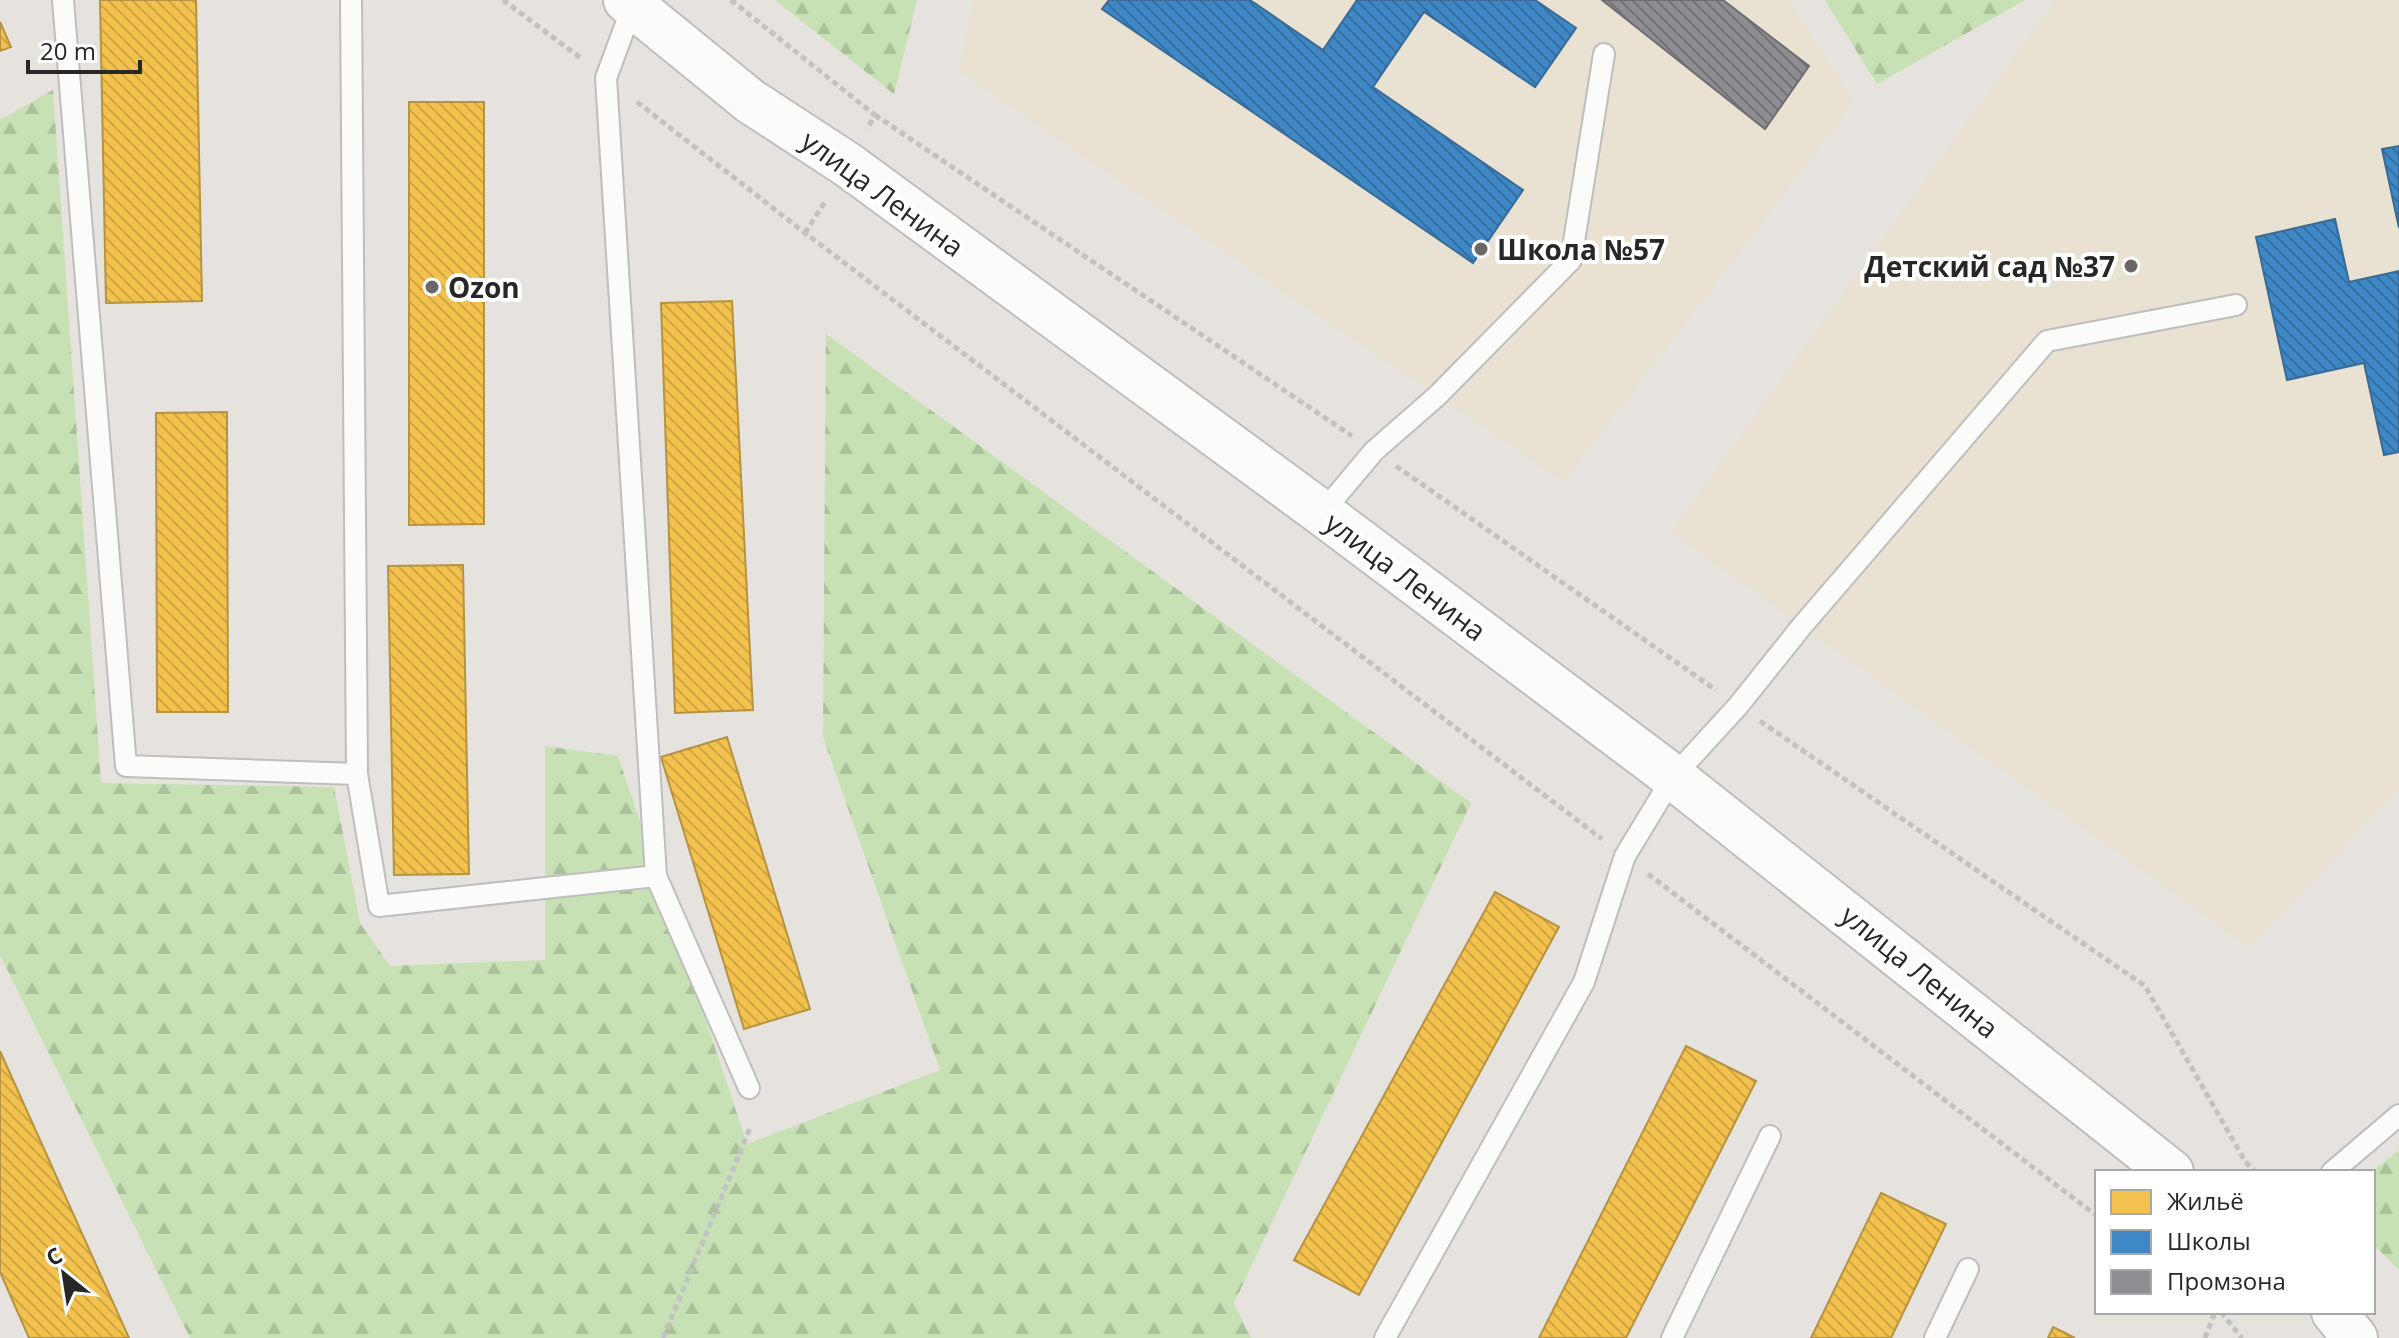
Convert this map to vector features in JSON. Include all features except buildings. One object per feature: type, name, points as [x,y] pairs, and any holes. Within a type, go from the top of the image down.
[{"type":"main road","name":"улица Ленина","points":[[629,2],[750,101],[848,165],[1322,513],[1673,777],[2168,1170]]},
{"type":"main road","points":[[2336,1314],[2355,1338]]},
{"type":"lane","points":[[63,0],[126,766],[357,774]]},
{"type":"lane","points":[[351,0],[357,774],[379,906],[656,876]]},
{"type":"lane","points":[[629,2],[606,78],[656,876],[749,1088]]},
{"type":"lane","points":[[1322,513],[1374,451],[1437,396],[1571,260],[1604,54]]},
{"type":"lane","points":[[1385,1338],[1584,982],[1625,856],[1673,777],[1738,706],[1802,626],[2047,341],[2236,305]]},
{"type":"lane","points":[[2334,1170],[2399,1115]]},
{"type":"lane","points":[[1672,1338],[1770,1136]]},
{"type":"lane","points":[[1935,1338],[1968,1269]]},
{"type":"path","points":[[503,0],[2095,1214]]},
{"type":"path","points":[[875,115],[1374,451],[2145,986],[2245,1161],[2253,1170]]},
{"type":"path","points":[[663,1338],[750,1128]]},
{"type":"path","points":[[2205,1338],[2217,1314]]},
{"type":"path","points":[[2220,1314],[2242,1338]]},
{"type":"shaded area","name":"Школа №57","points":[[973,0],[1789,0],[1854,102],[1564,482],[959,72]]},
{"type":"shaded area","name":"Детский сад №37","points":[[2055,0],[2399,0],[2399,789],[2250,948],[1671,532]]},
{"type":"green space","points":[[775,0],[917,0],[894,94]]},
{"type":"green space","points":[[1825,0],[2025,0],[1877,84]]},
{"type":"green space","points":[[53,90],[101,783],[334,787],[360,923],[390,966],[545,960],[545,746],[618,756],[747,1144],[940,1070],[823,737],[826,334],[1471,803],[1234,1303],[1251,1338],[190,1338],[0,955],[0,120]]},
{"type":"green space","points":[[2399,1150],[2399,1270],[2375,1246],[2374,1170]]},
{"type":"place","name":"Школа №57","points":[[1481,249]]},
{"type":"place","name":"Детский сад №37","points":[[2131,266]]},
{"type":"place","name":"Ozon","points":[[432,287]]}]
